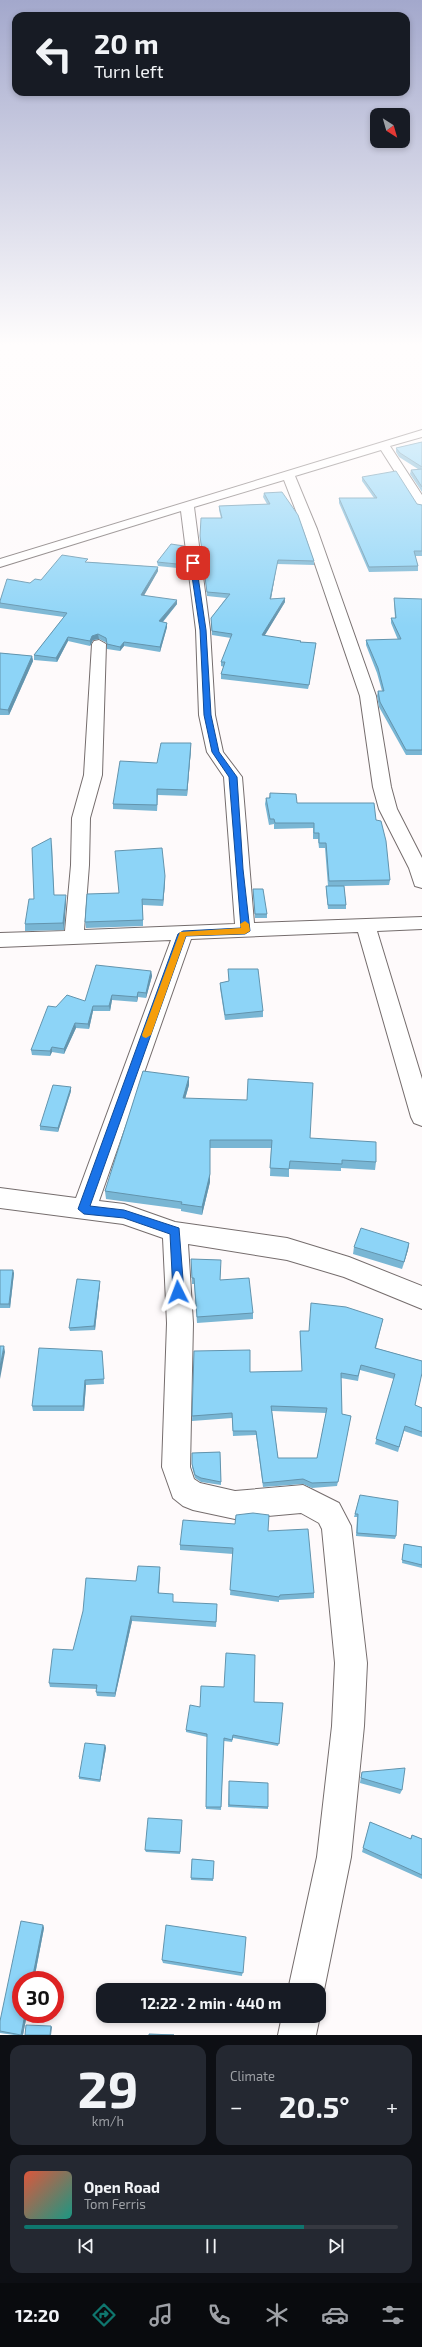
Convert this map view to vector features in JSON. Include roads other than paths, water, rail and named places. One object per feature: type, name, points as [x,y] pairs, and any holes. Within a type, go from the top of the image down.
[{"type":"street","points":[[0,563],[408,437]]},
{"type":"street","points":[[383,444],[422,505]]},
{"type":"street","points":[[288,475],[310,529],[368,696],[382,787],[388,810],[418,868],[422,882]]},
{"type":"street","points":[[187,505],[203,630],[207,715],[215,752],[233,777],[245,931]]},
{"type":"street","points":[[74,937],[80,865],[81,818],[93,775],[99,644]]},
{"type":"street","points":[[0,940],[183,934],[422,923]]},
{"type":"street","points":[[366,926],[422,1117]]},
{"type":"street","points":[[84,1209],[183,934]]},
{"type":"street","points":[[0,1198],[124,1214],[175,1232],[287,1249],[349,1268],[422,1298]]},
{"type":"street","points":[[175,1232],[180,1323],[176,1467],[183,1488],[192,1496],[235,1504],[303,1499],[329,1513],[336,1526],[351,1662],[348,1726],[334,1857],[307,1983]]},
{"type":"street","points":[[297,2035],[300,2023]]}]
